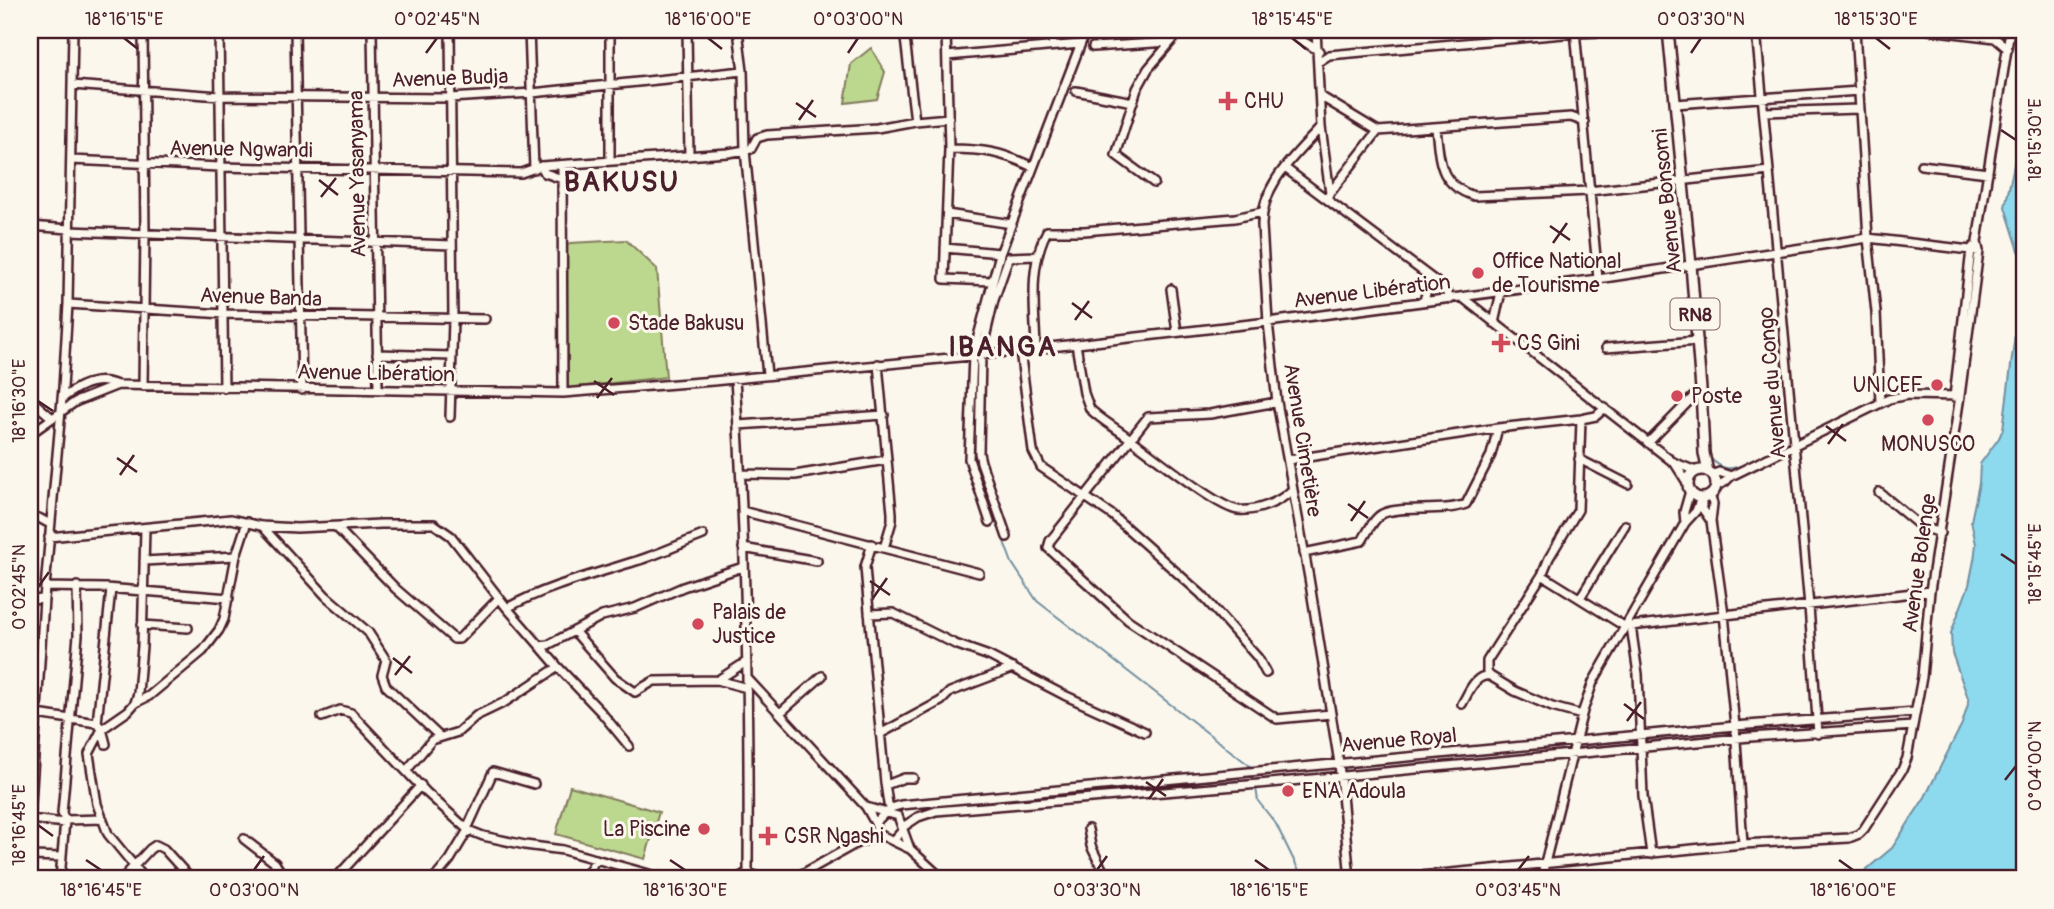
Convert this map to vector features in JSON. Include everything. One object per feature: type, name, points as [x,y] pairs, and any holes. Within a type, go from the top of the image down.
[{"type":"main road","name":"Avenue Bonsomi","points":[[1668,30],[1698,341],[1704,472]]},
{"type":"main road","name":"RN8","points":[[1704,472],[1716,486]]},
{"type":"main road","points":[[1704,472],[1690,477],[1689,488],[1704,497],[1716,486]]},
{"type":"street","points":[[73,30],[68,304],[61,412],[34,689],[37,714],[31,771],[30,820],[65,822],[103,819]]},
{"type":"street","points":[[143,30],[143,386]]},
{"type":"street","points":[[219,30],[225,388]]},
{"type":"street","points":[[295,30],[302,390]]},
{"type":"street","name":"Avenue Yasanyama","points":[[372,30],[379,388]]},
{"type":"street","points":[[450,30],[453,320],[450,417]]},
{"type":"street","points":[[530,30],[538,167],[545,173],[562,179]]},
{"type":"street","points":[[610,30],[610,160]]},
{"type":"street","points":[[687,30],[689,156]]},
{"type":"street","points":[[738,30],[743,71],[745,150],[767,375]]},
{"type":"street","points":[[904,30],[915,121]]},
{"type":"street","points":[[946,30],[949,149],[944,279],[992,281]]},
{"type":"street","points":[[1051,30],[1053,46]]},
{"type":"street","points":[[990,522],[969,458],[977,355],[1000,253],[1086,30]]},
{"type":"street","points":[[1154,183],[1116,155],[1137,89],[1148,69],[1181,30]]},
{"type":"street","points":[[1285,30],[1329,55]]},
{"type":"street","points":[[1316,30],[1321,127],[1329,196]]},
{"type":"street","points":[[1318,62],[1329,55],[1575,32],[1646,30]]},
{"type":"street","name":"Avenue du Congo","points":[[1756,30],[1778,253],[1818,734]]},
{"type":"street","points":[[1855,30],[1868,238],[1877,312],[1880,402]]},
{"type":"street","points":[[1929,30],[1995,38],[2008,48]]},
{"type":"street","points":[[1995,38],[2010,31]]},
{"type":"street","points":[[1957,396],[1979,251],[1977,242],[2010,31]]},
{"type":"street","points":[[1575,32],[1598,279]]},
{"type":"street","points":[[1093,47],[1169,42]]},
{"type":"street","points":[[947,56],[1080,44]]},
{"type":"street","name":"Avenue Budja","points":[[72,85],[220,96],[450,98],[532,93],[743,71]]},
{"type":"street","points":[[1076,91],[1133,103]]},
{"type":"street","points":[[1675,104],[1859,91]]},
{"type":"street","points":[[1320,96],[1378,131],[1571,117],[1585,122]]},
{"type":"street","points":[[1571,117],[1583,108]]},
{"type":"street","points":[[1763,112],[1859,109]]},
{"type":"street","points":[[745,150],[751,149],[757,138],[767,135],[877,128],[949,118]]},
{"type":"street","points":[[1366,123],[1370,142]]},
{"type":"street","name":"Avenue Cimetière","points":[[1321,127],[1269,189],[1262,212],[1268,322],[1277,402],[1339,763],[1350,879]]},
{"type":"street","points":[[1436,128],[1441,166],[1452,185],[1474,196],[1590,191],[1769,171]]},
{"type":"street","points":[[1329,196],[1378,131]]},
{"type":"street","points":[[949,149],[987,150],[1033,167]]},
{"type":"street","name":"Avenue Ngwandi","points":[[71,160],[220,167],[521,173],[538,167],[745,150]]},
{"type":"street","points":[[562,165],[564,393]]},
{"type":"street","points":[[1921,165],[1928,168],[1988,173]]},
{"type":"street","points":[[1285,168],[1329,196],[1447,291],[1451,299]]},
{"type":"street","points":[[1036,349],[1034,270],[1045,234],[1051,229],[1084,231],[1222,220],[1262,212]]},
{"type":"street","points":[[947,214],[1012,224]]},
{"type":"street","points":[[30,226],[145,235],[452,245]]},
{"type":"street","name":"Avenue Libération","points":[[30,434],[51,417],[87,396],[118,385],[564,393],[977,355],[1268,322],[1463,298],[1868,238],[1979,251]]},
{"type":"street","points":[[1957,396],[1970,250],[1977,242]]},
{"type":"street","points":[[945,248],[1000,253]]},
{"type":"street","points":[[1007,537],[981,462],[977,355],[1009,257],[1037,256]]},
{"type":"street","points":[[1424,301],[1430,278]]},
{"type":"street","points":[[1171,289],[1177,332]]},
{"type":"street","points":[[1494,323],[1501,292]]},
{"type":"street","points":[[1463,298],[1673,462],[1704,472],[1719,472],[1731,476]]},
{"type":"street","name":"Avenue Banda","points":[[68,304],[301,317],[485,319]]},
{"type":"street","points":[[1606,348],[1698,341]]},
{"type":"street","points":[[1076,344],[1087,405],[1094,414],[1187,480],[1234,509],[1253,509],[1283,499],[1292,490]]},
{"type":"street","points":[[1020,350],[1033,451],[1038,462],[1048,472],[1127,527],[1201,594],[1258,658],[1266,673]]},
{"type":"street","points":[[377,354],[452,356]]},
{"type":"street","points":[[878,364],[892,521],[884,548]]},
{"type":"street","points":[[735,379],[747,662],[748,872]]},
{"type":"street","points":[[62,399],[90,383],[107,381],[118,385]]},
{"type":"street","points":[[1648,443],[1701,389]]},
{"type":"street","points":[[1716,486],[1880,402],[1908,395],[1957,396]]},
{"type":"street","name":"Avenue Bolenge","points":[[1744,845],[1849,838],[1858,834],[1905,764],[1922,677],[1930,592],[1957,396]]},
{"type":"street","points":[[30,399],[51,417]]},
{"type":"street","points":[[1277,402],[1210,414],[1152,416],[1144,420],[1049,541],[1048,548],[1105,601],[1137,626],[1277,719],[1331,714]]},
{"type":"street","points":[[1288,460],[1498,428],[1581,419],[1596,416],[1605,408]]},
{"type":"street","points":[[738,425],[884,415]]},
{"type":"street","points":[[1462,704],[1542,575],[1549,558],[1578,510],[1581,419]]},
{"type":"street","points":[[1304,553],[1362,541],[1376,520],[1386,512],[1439,509],[1466,504],[1491,455],[1498,428]]},
{"type":"street","points":[[1579,459],[1628,484]]},
{"type":"street","points":[[741,474],[787,476],[886,460]]},
{"type":"street","points":[[1673,462],[1689,488],[1684,512],[1685,523]]},
{"type":"street","points":[[1879,492],[1920,526],[1940,533]]},
{"type":"street","points":[[1390,879],[1470,875],[1545,864],[1744,845],[1724,614],[1711,522],[1702,508],[1704,497]]},
{"type":"street","points":[[1541,879],[1582,715],[1593,682],[1628,626],[1685,523],[1704,497]]},
{"type":"street","points":[[1283,499],[1295,503]]},
{"type":"street","points":[[742,511],[979,573]]},
{"type":"street","points":[[39,517],[50,513]]},
{"type":"street","points":[[30,516],[39,517],[50,524]]},
{"type":"street","points":[[49,537],[231,519],[261,526],[297,528],[434,524],[452,536],[507,608],[629,746]]},
{"type":"street","points":[[37,714],[100,726],[149,696],[203,651],[224,619],[236,556],[247,522]]},
{"type":"street","points":[[1580,598],[1625,524]]},
{"type":"street","points":[[261,526],[326,596],[368,632],[386,660],[382,676],[386,685],[440,737]]},
{"type":"street","points":[[348,541],[352,526]]},
{"type":"street","points":[[135,704],[139,681],[145,527]]},
{"type":"street","points":[[336,527],[396,589],[454,639],[459,639],[499,598]]},
{"type":"street","points":[[507,608],[530,595],[598,571],[634,562],[703,535]]},
{"type":"street","points":[[872,544],[865,567],[889,811]]},
{"type":"street","points":[[743,548],[817,561]]},
{"type":"street","points":[[144,561],[236,556]]},
{"type":"street","points":[[544,647],[612,612],[635,608],[683,587],[743,566]]},
{"type":"street","points":[[1542,575],[1628,626],[1930,592]]},
{"type":"street","points":[[45,587],[77,586],[229,598]]},
{"type":"street","points":[[60,879],[69,718],[78,635],[77,586]]},
{"type":"street","points":[[111,589],[100,726],[89,754],[95,794],[108,834],[145,879]]},
{"type":"street","points":[[30,600],[44,599]]},
{"type":"street","points":[[869,614],[893,613],[1145,732]]},
{"type":"street","points":[[142,625],[188,628]]},
{"type":"street","points":[[1628,626],[1638,674],[1643,796],[1651,855]]},
{"type":"street","points":[[575,631],[615,678],[635,692],[654,681],[717,680],[747,688]]},
{"type":"street","points":[[1487,661],[1487,672],[1490,676],[1532,700],[1582,715]]},
{"type":"street","points":[[717,680],[747,662]]},
{"type":"street","points":[[407,771],[428,744],[458,732],[476,716],[505,702],[558,667]]},
{"type":"street","points":[[880,734],[940,701],[950,692],[1013,668]]},
{"type":"street","points":[[780,713],[822,676]]},
{"type":"street","points":[[1477,679],[1490,676]]},
{"type":"street","points":[[747,678],[866,807],[882,837]]},
{"type":"street","points":[[322,717],[340,710],[351,713],[421,786],[467,829],[483,836],[563,850],[667,879]]},
{"type":"street","name":"Avenue Royal","points":[[889,811],[901,805],[1258,770],[1915,712]]},
{"type":"street","points":[[100,726],[106,744]]},
{"type":"street","name":"Avenue Royal","points":[[903,828],[918,817],[936,811],[1251,785],[1736,739],[1913,726]]},
{"type":"street","points":[[434,879],[450,860],[493,772],[534,784]]},
{"type":"street","points":[[886,785],[904,778],[913,778]]},
{"type":"street","points":[[335,879],[421,786]]},
{"type":"street","points":[[866,807],[889,811],[898,816],[910,849]]},
{"type":"street","points":[[867,839],[881,815],[889,811]]},
{"type":"street","points":[[893,841],[903,828]]},
{"type":"street","points":[[1088,829],[1091,846],[1107,879]]},
{"type":"street","points":[[793,879],[867,839],[882,837],[910,849],[943,879]]},
{"type":"street","points":[[244,839],[275,863],[285,879]]},
{"type":"street","points":[[122,879],[156,845],[164,849],[191,879]]},
{"type":"street","points":[[30,856],[62,858]]},
{"type":"street","points":[[584,879],[596,859]]},
{"type":"street","points":[[737,879],[748,872]]},
{"type":"street","points":[[748,872],[762,879]]},
{"type":"green space","points":[[871,48],[885,72],[877,99],[845,103],[851,64]]},
{"type":"green space","name":"Stade Bakusu","points":[[626,240],[657,269],[666,377],[568,388],[565,248],[570,243]]},
{"type":"green space","points":[[570,786],[659,812],[645,859],[556,834]]},
{"type":"water","points":[[2024,118],[2024,277],[2020,254],[2005,207]]},
{"type":"water","points":[[2024,291],[2024,879],[1855,879],[1892,848],[1925,797],[1962,724],[1969,701],[1952,653],[1951,633],[1969,585],[1974,560],[1976,544],[1971,521],[1980,464],[2003,429],[2015,334]]},
{"type":"waterway","points":[[1006,255],[1090,30]]},
{"type":"waterway","points":[[1685,247],[1686,262]]},
{"type":"waterway","points":[[1686,268],[1688,283]]},
{"type":"waterway","points":[[976,380],[977,358]]},
{"type":"waterway","points":[[1696,376],[1696,391]]},
{"type":"waterway","points":[[1697,397],[1699,457]]},
{"type":"waterway","points":[[1706,404],[1710,458],[1727,468],[1747,464]]},
{"type":"waterway","points":[[1796,440],[1869,405]]},
{"type":"waterway","points":[[1780,448],[1791,442]]},
{"type":"waterway","points":[[973,459],[1012,563],[1037,601],[1254,769]]},
{"type":"waterway","points":[[1256,788],[1258,801],[1276,824],[1303,879]]},
{"type":"place","name":"CHU","points":[[1228,101]]},
{"type":"place","name":"Office National de Tourisme","points":[[1478,273]]},
{"type":"place","name":"Stade Bakusu","points":[[614,323]]},
{"type":"place","name":"CS Gini","points":[[1501,343]]},
{"type":"place","name":"UNICEF","points":[[1937,385]]},
{"type":"place","name":"Poste","points":[[1677,396]]},
{"type":"place","name":"MONUSCO","points":[[1928,420]]},
{"type":"place","name":"Palais de Justice","points":[[698,624]]},
{"type":"place","name":"ENA Adoula","points":[[1288,791]]},
{"type":"place","name":"La Piscine","points":[[704,829]]},
{"type":"place","name":"CSR Ngashi","points":[[768,836]]},
{"type":"district","name":"BAKUSU","points":[[622,181]]},
{"type":"district","name":"IBANGA","points":[[1003,346]]}]
